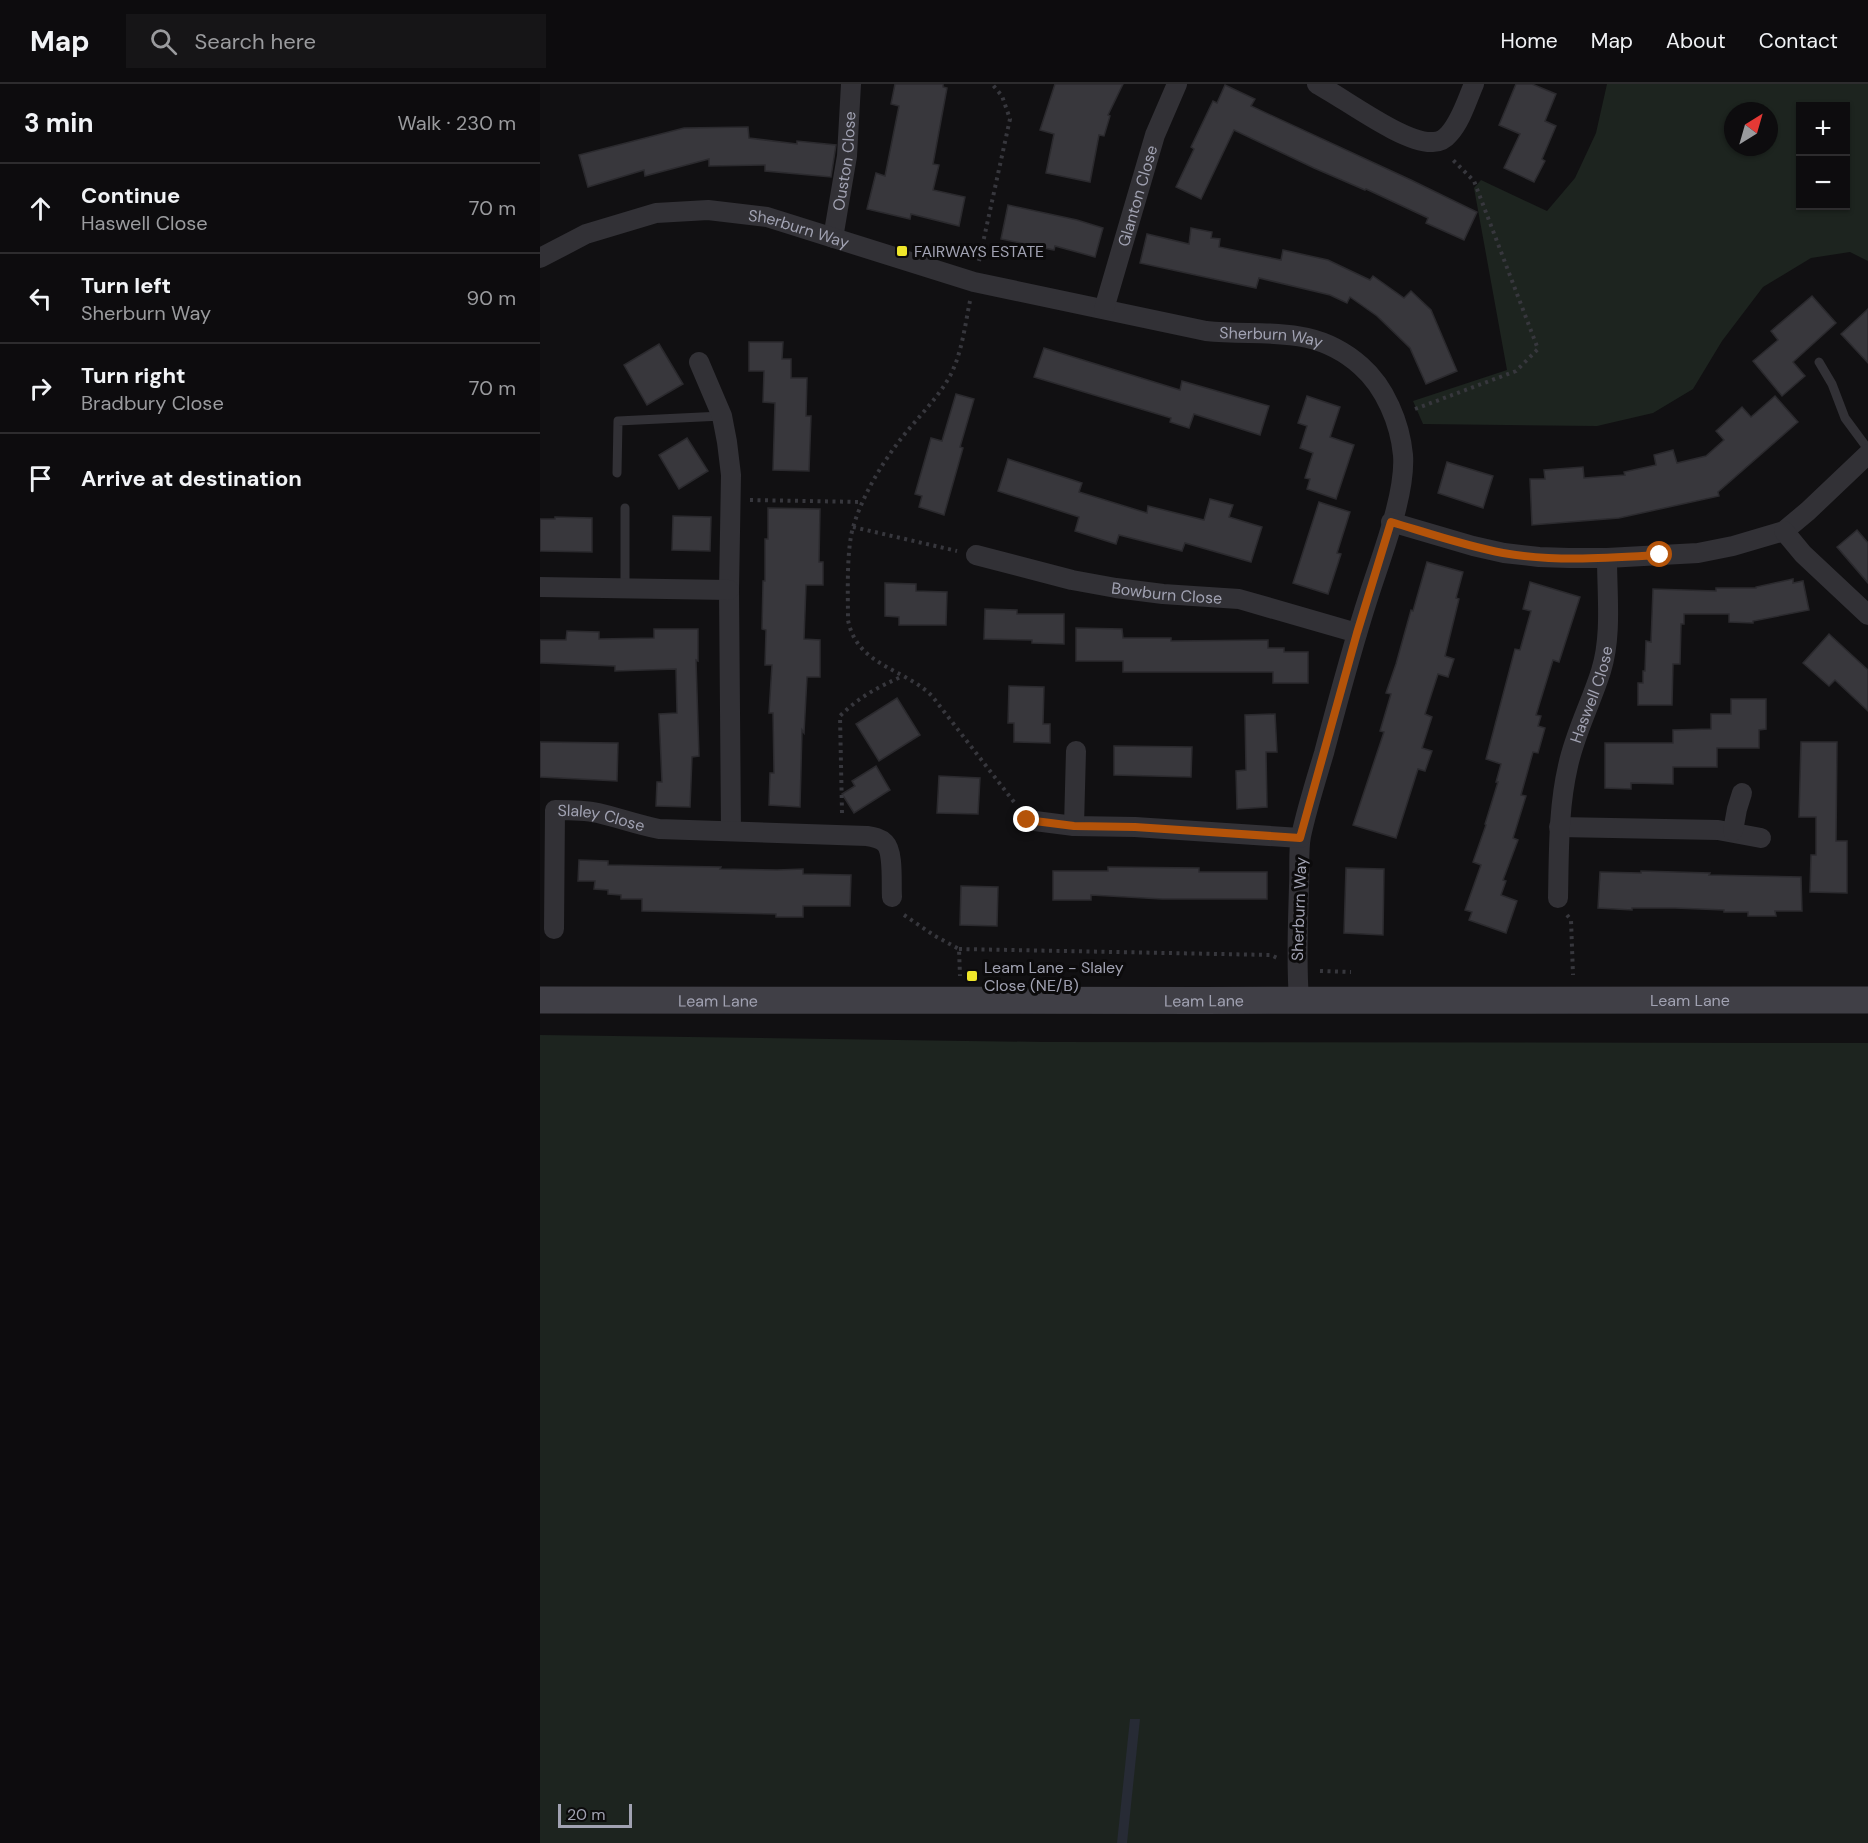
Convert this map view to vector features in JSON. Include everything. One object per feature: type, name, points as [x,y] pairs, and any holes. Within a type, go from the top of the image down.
[{"type":"main road","name":"Leam Lane","points":[[540,1000],[960,1002],[1299,999],[1868,1000]]},
{"type":"street","name":"Ouston Close","points":[[833,238],[847,156],[851,84]]},
{"type":"street","name":"Glanton Close","points":[[1104,309],[1155,135],[1177,84]]},
{"type":"street","points":[[1317,84],[1382,123],[1419,140],[1435,142],[1443,140],[1455,126],[1474,84]]},
{"type":"street","name":"Sherburn Way","points":[[540,258],[586,234],[656,213],[708,210],[767,217],[974,282],[1206,331],[1293,334],[1314,340],[1346,355],[1362,367],[1387,399],[1400,435],[1403,456],[1400,483],[1391,522],[1357,633],[1300,838],[1297,971],[1299,999]]},
{"type":"street","points":[[699,362],[722,416],[727,442],[731,500],[729,590],[731,831]]},
{"type":"street","points":[[1391,522],[1504,553],[1569,558],[1698,553],[1733,546],[1784,531],[1868,454]]},
{"type":"street","points":[[1784,531],[1803,554],[1868,615]]},
{"type":"street","name":"Bowburn Close","points":[[976,555],[1072,580],[1116,588],[1239,599],[1357,633]]},
{"type":"street","name":"Haswell Close","points":[[1558,898],[1559,827],[1563,791],[1573,747],[1601,671],[1605,651],[1607,558]]},
{"type":"street","points":[[540,587],[729,590]]},
{"type":"street","points":[[1074,826],[1076,751]]},
{"type":"street","points":[[1733,831],[1742,793]]},
{"type":"street","name":"Slaley Close","points":[[555,928],[555,810],[597,813],[659,829],[878,837],[890,850],[892,897]]},
{"type":"street","points":[[1027,820],[1074,826],[1135,827],[1300,838]]},
{"type":"street","points":[[1559,827],[1733,831],[1761,838]]},
{"type":"lane","points":[[1819,362],[1832,384],[1845,418],[1868,449]]},
{"type":"lane","points":[[617,472],[618,421],[722,416]]},
{"type":"lane","points":[[625,508],[625,589]]},
{"type":"path","points":[[992,84],[1002,96],[1010,119],[956,363],[949,377],[897,443],[862,502],[850,540],[848,620],[850,631],[863,650],[874,660],[926,689],[1027,820]]},
{"type":"path","points":[[1394,417],[1516,371],[1538,349],[1474,181],[1435,142]]},
{"type":"path","points":[[731,500],[862,502]]},
{"type":"path","points":[[853,526],[976,555]]},
{"type":"path","points":[[843,835],[840,716],[852,704],[875,688],[904,676]]},
{"type":"path","points":[[892,897],[899,912],[959,950],[1271,955],[1297,971]]},
{"type":"path","points":[[1558,898],[1571,920],[1573,977]]},
{"type":"path","points":[[959,950],[960,1002]]},
{"type":"shaded area","points":[[1607,84],[1868,84],[1868,261],[1850,252],[1811,258],[1763,287],[1722,341],[1693,389],[1653,413],[1597,426],[1423,424],[1413,401],[1507,370],[1474,188],[1481,180],[1547,211],[1575,178],[1596,133]]},
{"type":"shaded area","points":[[540,1035],[1044,1042],[1868,1043],[1868,1843],[540,1843]]},
{"type":"shaded area","points":[[1130,1719],[1140,1719],[1127,1843],[1117,1843]]},
{"type":"building","points":[[895,84],[943,84],[943,87],[947,88],[933,164],[939,165],[933,190],[965,197],[959,226],[911,214],[910,219],[867,209],[876,173],[885,176],[899,106],[891,104]]},
{"type":"building","points":[[1055,84],[1123,84],[1108,115],[1110,116],[1104,136],[1099,135],[1090,182],[1046,173],[1054,134],[1040,130]]},
{"type":"building","points":[[1516,84],[1532,84],[1556,94],[1545,121],[1556,126],[1542,159],[1545,161],[1534,182],[1504,168],[1520,134],[1499,125]]},
{"type":"building","points":[[1225,85],[1255,99],[1251,106],[1477,212],[1464,240],[1426,223],[1428,218],[1234,130],[1201,199],[1176,187],[1194,149],[1191,147],[1213,101],[1217,103]]},
{"type":"building","points":[[748,127],[749,138],[797,144],[797,141],[836,145],[831,177],[765,171],[765,165],[709,166],[709,159],[645,176],[644,170],[588,187],[579,155],[684,128]]},
{"type":"building","points":[[1008,205],[1103,228],[1095,257],[1055,246],[1054,250],[1001,239]]},
{"type":"building","points":[[1191,228],[1212,232],[1211,238],[1220,239],[1219,247],[1281,260],[1283,250],[1328,260],[1370,280],[1373,276],[1404,298],[1411,291],[1431,310],[1457,371],[1426,384],[1410,348],[1377,316],[1350,297],[1347,303],[1330,295],[1259,278],[1256,288],[1140,263],[1147,234],[1189,244]]},
{"type":"building","points":[[1812,296],[1836,323],[1793,362],[1805,376],[1782,396],[1753,361],[1778,340],[1771,331]]},
{"type":"building","points":[[1868,309],[1868,363],[1841,334]]},
{"type":"building","points":[[749,342],[783,342],[782,359],[791,359],[791,378],[807,378],[806,416],[811,416],[809,471],[773,470],[775,403],[763,402],[764,371],[749,371]]},
{"type":"building","points":[[659,344],[683,384],[647,405],[624,365]]},
{"type":"building","points":[[1044,348],[1180,390],[1182,381],[1269,406],[1260,435],[1194,414],[1189,428],[1170,422],[1171,418],[1034,377]]},
{"type":"building","points":[[956,394],[974,399],[944,515],[919,507],[922,496],[915,494],[931,438],[942,441]]},
{"type":"building","points":[[1307,396],[1340,407],[1330,437],[1354,445],[1336,499],[1307,489],[1310,479],[1305,478],[1313,453],[1300,448],[1307,426],[1298,423]]},
{"type":"building","points":[[1775,396],[1798,422],[1718,492],[1719,496],[1619,518],[1532,525],[1530,479],[1545,479],[1544,470],[1583,467],[1584,478],[1625,475],[1624,472],[1656,465],[1654,455],[1673,450],[1677,463],[1706,456],[1724,440],[1716,431],[1742,407],[1751,417]]},
{"type":"building","points":[[687,438],[708,471],[679,489],[659,455]]},
{"type":"building","points":[[1008,459],[1082,483],[1079,492],[1147,513],[1148,506],[1204,520],[1210,499],[1233,505],[1229,517],[1262,527],[1251,562],[1185,543],[1182,551],[1119,535],[1116,544],[1075,531],[1079,517],[998,491]]},
{"type":"building","points":[[1447,462],[1493,476],[1483,508],[1438,493]]},
{"type":"building","points":[[1319,502],[1350,512],[1337,553],[1341,554],[1328,594],[1293,583]]},
{"type":"building","points":[[768,508],[820,509],[819,562],[823,562],[823,585],[806,585],[804,639],[820,640],[820,677],[807,677],[804,733],[802,730],[800,807],[769,805],[770,773],[774,773],[773,713],[769,713],[772,665],[765,665],[766,630],[762,629]]},
{"type":"building","points":[[673,516],[711,517],[710,551],[672,550]]},
{"type":"building","points":[[555,517],[592,518],[592,552],[540,551],[540,519],[555,519]]},
{"type":"building","points":[[1857,530],[1868,543],[1868,583],[1837,547]]},
{"type":"building","points":[[1427,562],[1463,572],[1445,656],[1454,659],[1448,677],[1438,674],[1425,714],[1432,717],[1422,748],[1432,751],[1425,771],[1418,769],[1396,838],[1353,825],[1384,732],[1380,731],[1391,694],[1386,693]]},
{"type":"building","points":[[1793,579],[1793,583],[1803,581],[1809,610],[1753,621],[1753,623],[1729,622],[1729,614],[1684,614],[1684,624],[1681,624],[1680,664],[1673,664],[1672,705],[1638,705],[1638,683],[1643,683],[1643,671],[1645,671],[1646,641],[1651,642],[1653,589],[1716,591],[1716,588],[1756,588]]},
{"type":"building","points":[[1530,582],[1580,597],[1559,662],[1553,660],[1536,715],[1541,716],[1538,726],[1545,728],[1538,753],[1533,752],[1521,795],[1526,796],[1513,838],[1518,840],[1503,880],[1506,881],[1501,895],[1517,901],[1506,933],[1469,920],[1472,912],[1465,910],[1481,865],[1473,862],[1486,825],[1501,764],[1486,759],[1515,649],[1520,650],[1531,611],[1523,609]]},
{"type":"building","points":[[885,583],[916,584],[916,591],[947,592],[946,625],[899,625],[899,617],[885,616]]},
{"type":"building","points":[[985,609],[1017,610],[1017,614],[1064,614],[1064,644],[1032,643],[1032,640],[984,639]]},
{"type":"building","points":[[1076,628],[1122,629],[1123,638],[1171,638],[1171,641],[1268,640],[1268,648],[1284,648],[1284,652],[1308,652],[1308,683],[1273,683],[1273,672],[1123,672],[1123,661],[1076,661]]},
{"type":"building","points":[[654,629],[698,629],[698,661],[696,660],[699,756],[692,757],[690,807],[656,806],[657,782],[662,782],[659,714],[677,713],[676,669],[615,671],[615,666],[540,663],[540,640],[566,640],[567,631],[599,632],[599,639],[654,638]]},
{"type":"building","points":[[1829,634],[1868,670],[1868,711],[1835,680],[1829,686],[1803,663]]},
{"type":"building","points":[[1009,686],[1044,687],[1043,724],[1050,724],[1050,743],[1014,742],[1014,723],[1008,723]]},
{"type":"building","points":[[897,698],[920,735],[879,761],[856,724]]},
{"type":"building","points":[[1731,699],[1766,699],[1766,729],[1759,730],[1759,748],[1717,748],[1717,767],[1673,767],[1673,784],[1631,783],[1631,789],[1605,788],[1605,743],[1673,743],[1673,730],[1711,729],[1711,714],[1731,714]]},
{"type":"building","points":[[1275,714],[1277,752],[1266,752],[1267,807],[1237,809],[1236,771],[1246,770],[1245,715]]},
{"type":"building","points":[[540,742],[618,743],[617,781],[540,777]]},
{"type":"building","points":[[1801,742],[1837,742],[1836,841],[1847,841],[1847,893],[1810,892],[1811,855],[1816,855],[1816,817],[1799,817]]},
{"type":"building","points":[[1114,746],[1192,747],[1191,777],[1114,775]]},
{"type":"building","points":[[876,766],[890,790],[854,813],[842,794],[855,786],[852,781]]},
{"type":"building","points":[[939,776],[980,778],[978,814],[937,813]]},
{"type":"building","points":[[579,860],[608,861],[608,865],[803,869],[803,874],[851,875],[850,906],[803,906],[803,917],[776,917],[776,914],[642,911],[642,899],[621,899],[621,895],[608,894],[608,890],[594,889],[595,881],[578,881]]},
{"type":"building","points":[[1108,867],[1199,868],[1199,872],[1267,872],[1267,899],[1162,899],[1091,895],[1091,900],[1053,900],[1053,871],[1108,871]]},
{"type":"building","points":[[1346,868],[1384,869],[1383,935],[1344,933]]},
{"type":"building","points":[[1641,871],[1801,877],[1802,911],[1775,911],[1776,916],[1748,916],[1748,912],[1724,912],[1724,910],[1598,908],[1600,872],[1641,873]]},
{"type":"building","points":[[961,886],[998,887],[997,926],[960,925]]},
{"type":"place","name":"FAIRWAYS ESTATE","points":[[902,251]]},
{"type":"place","name":"Leam Lane - Slaley Close (NE/B)","points":[[972,976]]},
{"type":"route","points":[[1027,820],[1074,826],[1135,827],[1300,838],[1357,633],[1391,522],[1504,553],[1569,558],[1660,555]]}]
